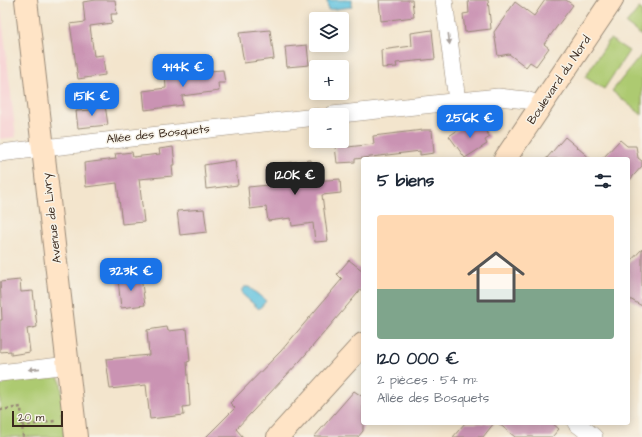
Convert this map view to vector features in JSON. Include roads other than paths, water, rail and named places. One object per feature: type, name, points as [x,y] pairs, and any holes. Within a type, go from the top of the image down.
[{"type":"main road","name":"Avenue de Livry","points":[[26,0],[75,427]]},
{"type":"main road","name":"Boulevard du Nord","points":[[506,157],[612,0]]},
{"type":"main road","points":[[278,437],[361,346]]},
{"type":"street","points":[[444,0],[457,101]]},
{"type":"street","points":[[349,113],[498,97],[526,100],[541,106]]},
{"type":"street","name":"Allée des Bosquets","points":[[0,153],[309,118]]},
{"type":"street","points":[[0,373],[68,365]]},
{"type":"street","points":[[579,425],[594,437]]},
{"type":"water","points":[[327,0],[352,0],[352,7],[328,10]]},
{"type":"water","points":[[244,287],[249,287],[266,301],[259,309],[242,294],[242,289]]}]
